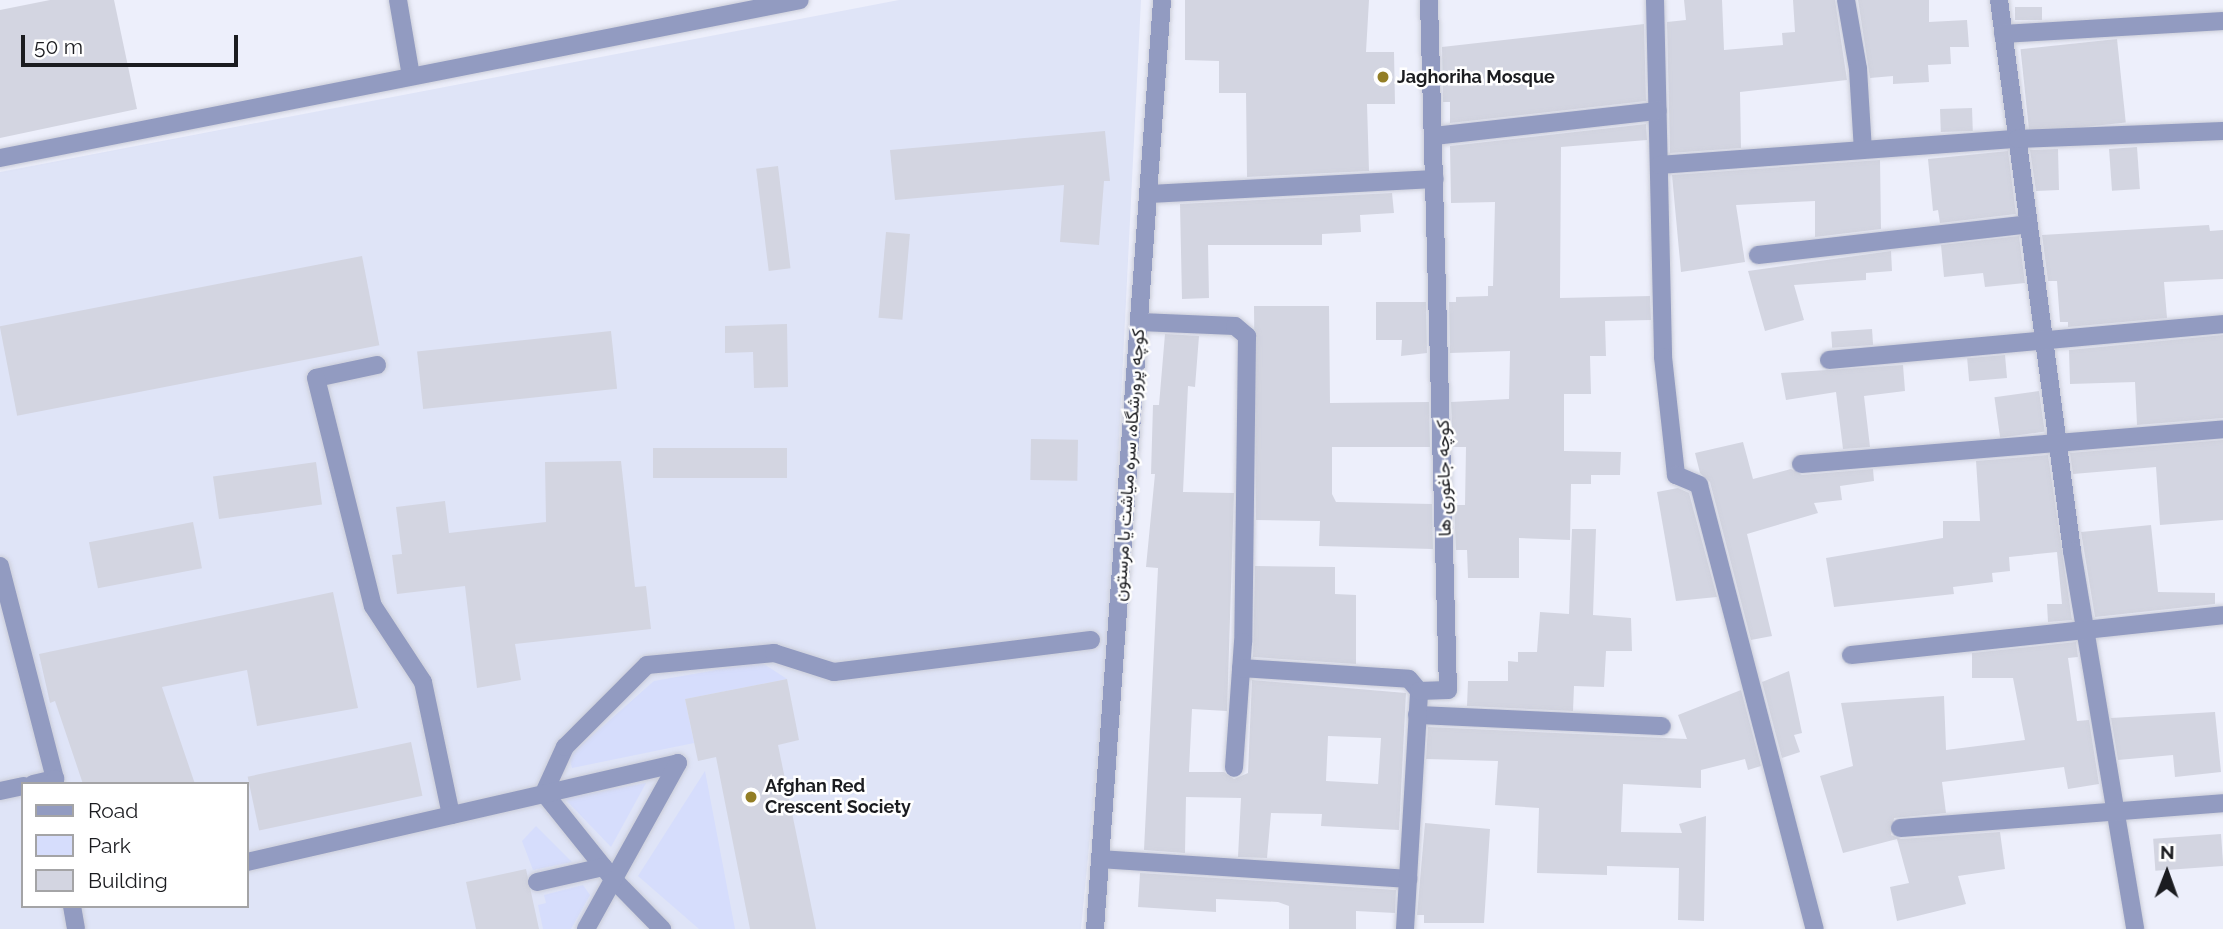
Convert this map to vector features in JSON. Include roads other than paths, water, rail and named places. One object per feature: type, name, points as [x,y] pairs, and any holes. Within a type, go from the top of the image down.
[{"type":"street","points":[[398,0],[411,76]]},
{"type":"street","points":[[0,158],[800,0]]},
{"type":"street","name":"کوچه پرورشگاه، سره میاشت یا مرستون","points":[[1096,929],[1162,0]]},
{"type":"street","name":"کوچه جاغوری ها","points":[[1419,691],[1448,690],[1429,0]]},
{"type":"street","points":[[1655,0],[1663,357],[1676,475],[1699,485],[1815,929]]},
{"type":"street","points":[[1846,0],[1858,69],[1863,150]]},
{"type":"street","points":[[1999,0],[2058,444],[2134,929]]},
{"type":"street","points":[[2003,34],[2223,21]]},
{"type":"street","points":[[1434,136],[1658,111]]},
{"type":"street","points":[[1659,165],[2017,139],[2223,131]]},
{"type":"street","points":[[1149,194],[1435,179]]},
{"type":"street","points":[[1758,256],[2028,223]]},
{"type":"street","points":[[1140,322],[1235,326],[1247,336],[1241,668],[1234,768]]},
{"type":"street","points":[[1829,360],[2043,337],[2223,324]]},
{"type":"street","points":[[377,365],[316,378],[373,606],[424,682],[451,815]]},
{"type":"street","points":[[1801,464],[2223,429]]},
{"type":"street","points":[[0,566],[55,781]]},
{"type":"street","points":[[1851,655],[2085,627],[2223,615]]},
{"type":"street","points":[[544,793],[565,747],[648,665],[774,653],[834,672],[1091,640]]},
{"type":"street","points":[[1241,668],[1409,678],[1419,691],[1405,929]]},
{"type":"street","points":[[1418,715],[1662,726]]},
{"type":"street","points":[[248,862],[678,763],[608,874],[586,929]]},
{"type":"street","points":[[0,791],[21,786]]},
{"type":"street","points":[[544,793],[608,874],[662,929]]},
{"type":"street","points":[[1900,828],[2115,814],[2223,803]]},
{"type":"street","points":[[1100,859],[1408,879]]},
{"type":"street","points":[[537,881],[608,874]]},
{"type":"street","points":[[72,908],[76,929]]},
{"type":"place","name":"Jaghoriha Mosque","points":[[1383,77]]},
{"type":"place","name":"Afghan Red Crescent Society","points":[[751,797]]}]
